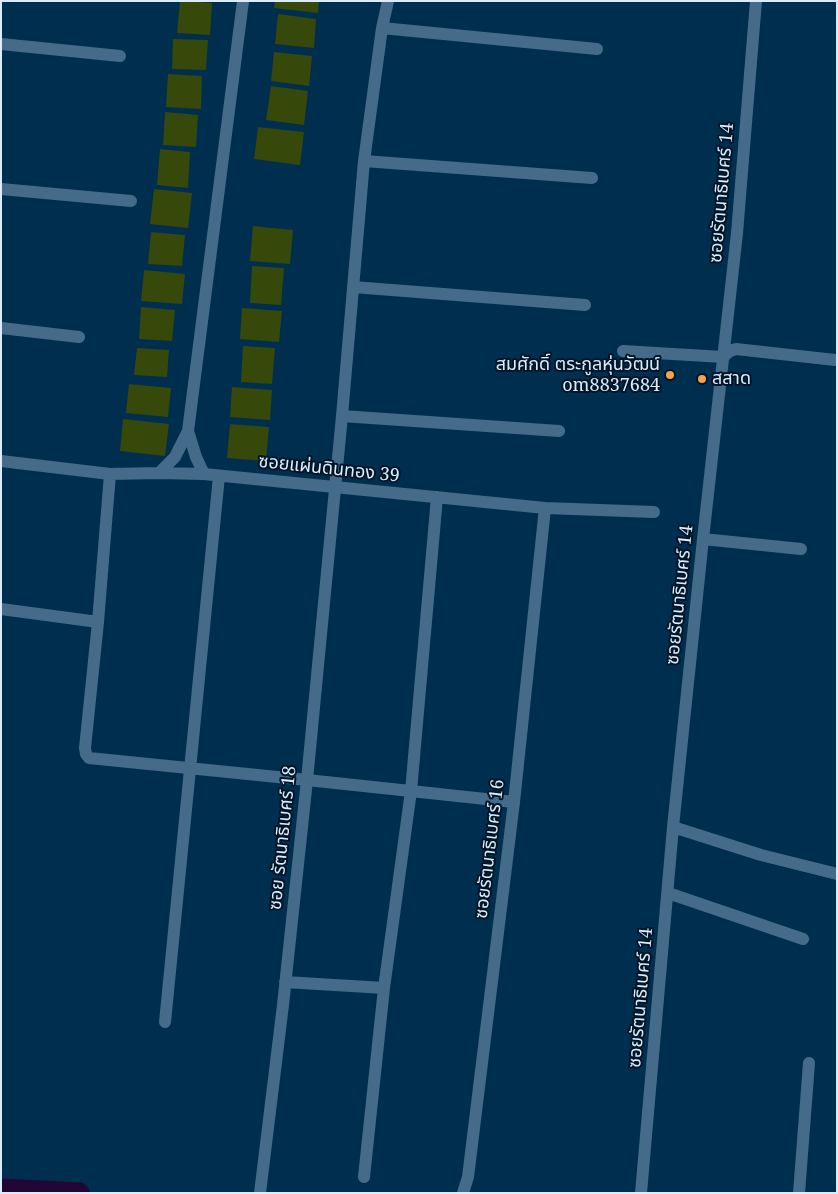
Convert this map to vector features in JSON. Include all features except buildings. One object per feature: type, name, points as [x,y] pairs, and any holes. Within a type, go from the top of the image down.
[{"type":"street","points":[[159,473],[175,457],[188,431],[243,1]]},
{"type":"street","name":"ซอย รัตนาธิเบศร์ 18","points":[[260,1187],[307,780],[364,161],[382,28],[388,1]]},
{"type":"street","name":"ซอยรัตนาธิเบศร์ 14","points":[[641,1193],[674,827],[722,357],[737,233],[756,1]]},
{"type":"street","points":[[382,28],[598,50]]},
{"type":"street","points":[[1,44],[120,56]]},
{"type":"street","points":[[364,161],[592,178]]},
{"type":"street","points":[[1,189],[131,201]]},
{"type":"street","points":[[353,287],[585,305]]},
{"type":"street","points":[[1,328],[79,337]]},
{"type":"street","points":[[623,350],[722,357],[730,350],[736,348],[835,360]]},
{"type":"street","points":[[342,416],[559,431]]},
{"type":"street","points":[[188,431],[196,457],[204,474]]},
{"type":"street","name":"ซอยแผ่นดินทอง 39","points":[[1,461],[110,474],[204,474],[544,508],[654,512]]},
{"type":"street","points":[[110,474],[85,748],[89,758],[514,802]]},
{"type":"street","points":[[165,1022],[219,476]]},
{"type":"street","points":[[364,1177],[384,988],[411,791],[437,497]]},
{"type":"street","name":"ซอยรัตนาธิเบศร์ 16","points":[[464,1193],[468,1177],[514,802],[544,508]]},
{"type":"street","points":[[703,539],[802,549]]},
{"type":"street","points":[[1,609],[98,622]]},
{"type":"street","points":[[674,827],[761,855],[837,874]]},
{"type":"street","points":[[668,893],[803,938]]},
{"type":"street","points":[[285,982],[384,988]]},
{"type":"street","points":[[799,1193],[809,1063]]},
{"type":"waterway","points":[[1,1189],[79,1193]]},
{"type":"place","name":"สมศักดิ์ ตระกูลหุ่นวัฒน์ om8837684","points":[[670,375]]},
{"type":"place","name":"สสาด","points":[[702,379]]}]
